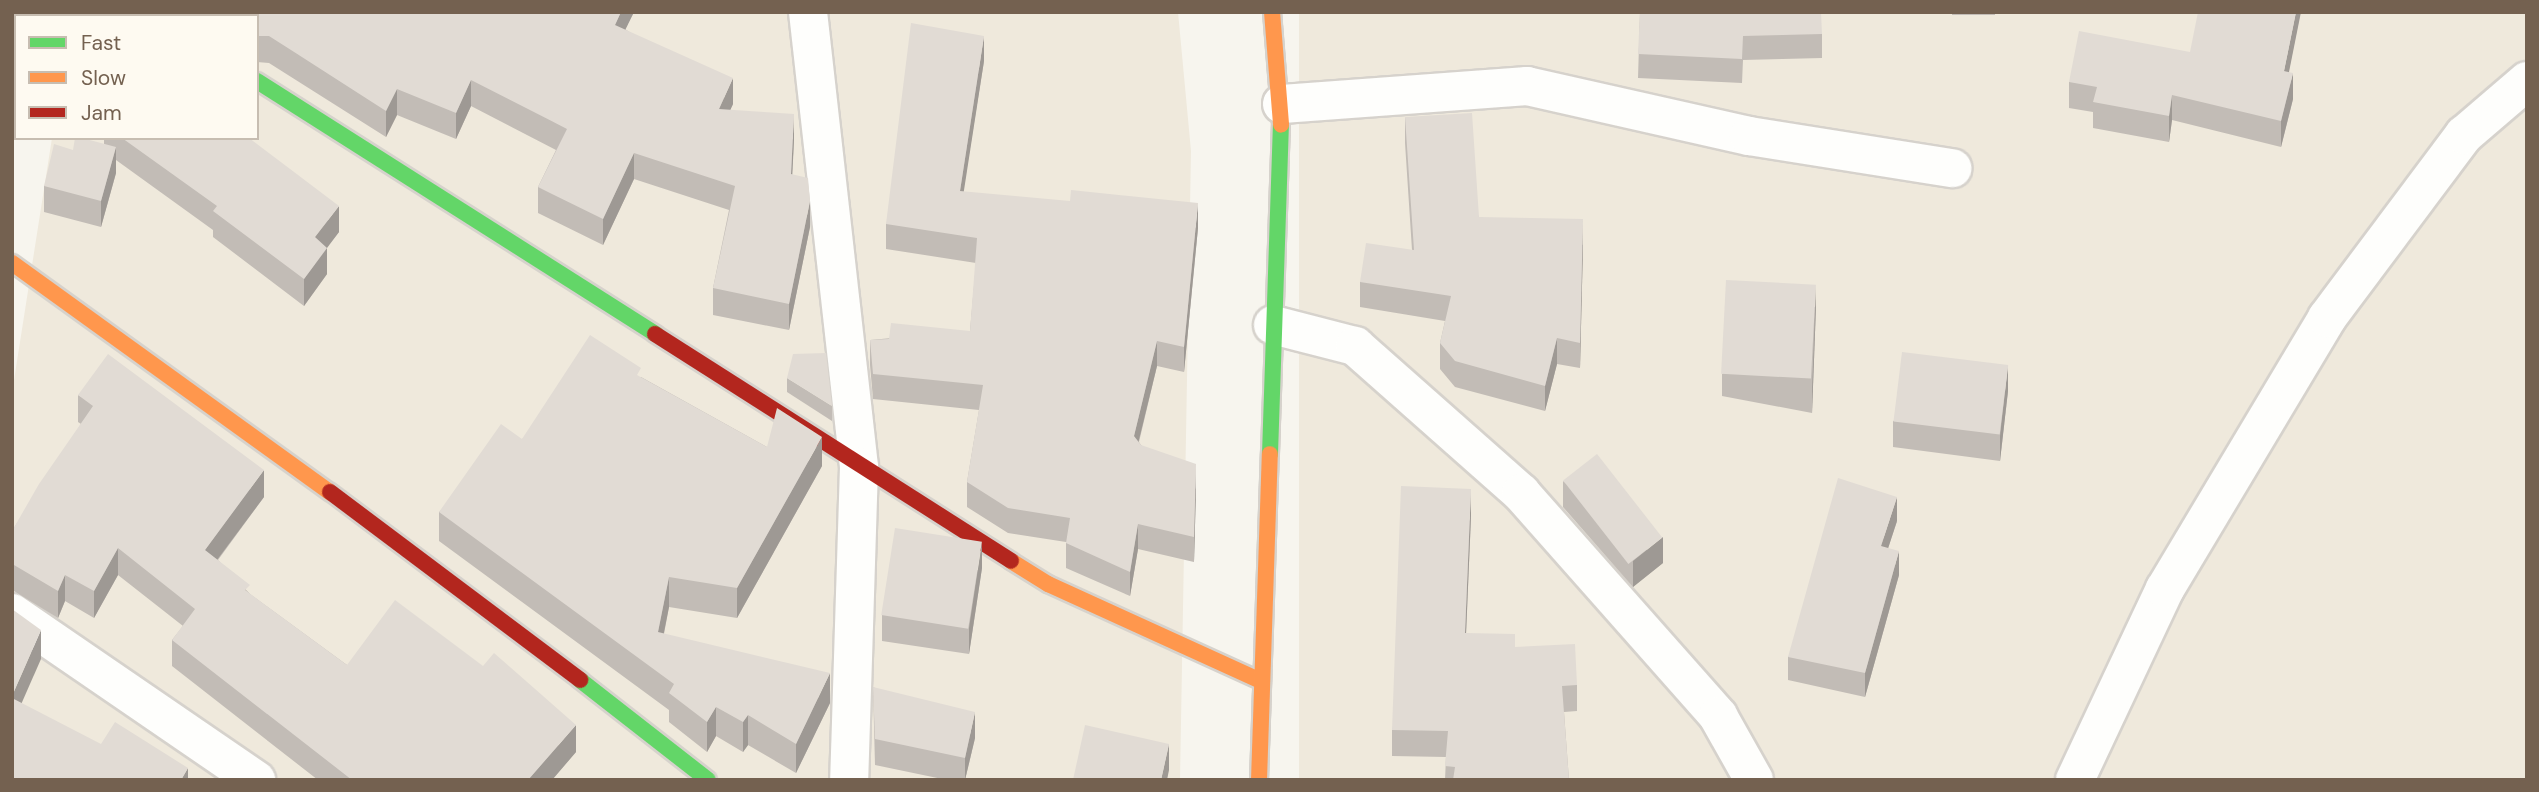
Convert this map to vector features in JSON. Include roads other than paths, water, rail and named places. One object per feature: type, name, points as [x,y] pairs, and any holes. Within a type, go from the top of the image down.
[{"type":"street","points":[[1259,780],[1282,104],[1272,12]]},
{"type":"street","points":[[805,14],[859,467],[849,780]]},
{"type":"street","points":[[259,81],[859,467],[1048,584],[1261,681]]},
{"type":"street","points":[[2075,780],[2165,589],[2327,318],[2464,135],[2527,81]]},
{"type":"street","points":[[1282,104],[1527,86],[1749,136],[1952,168]]},
{"type":"street","points":[[12,263],[443,573],[708,780]]},
{"type":"street","points":[[1273,325],[1355,346],[1521,493],[1718,716],[1754,780]]},
{"type":"street","points":[[12,612],[256,780]]}]
